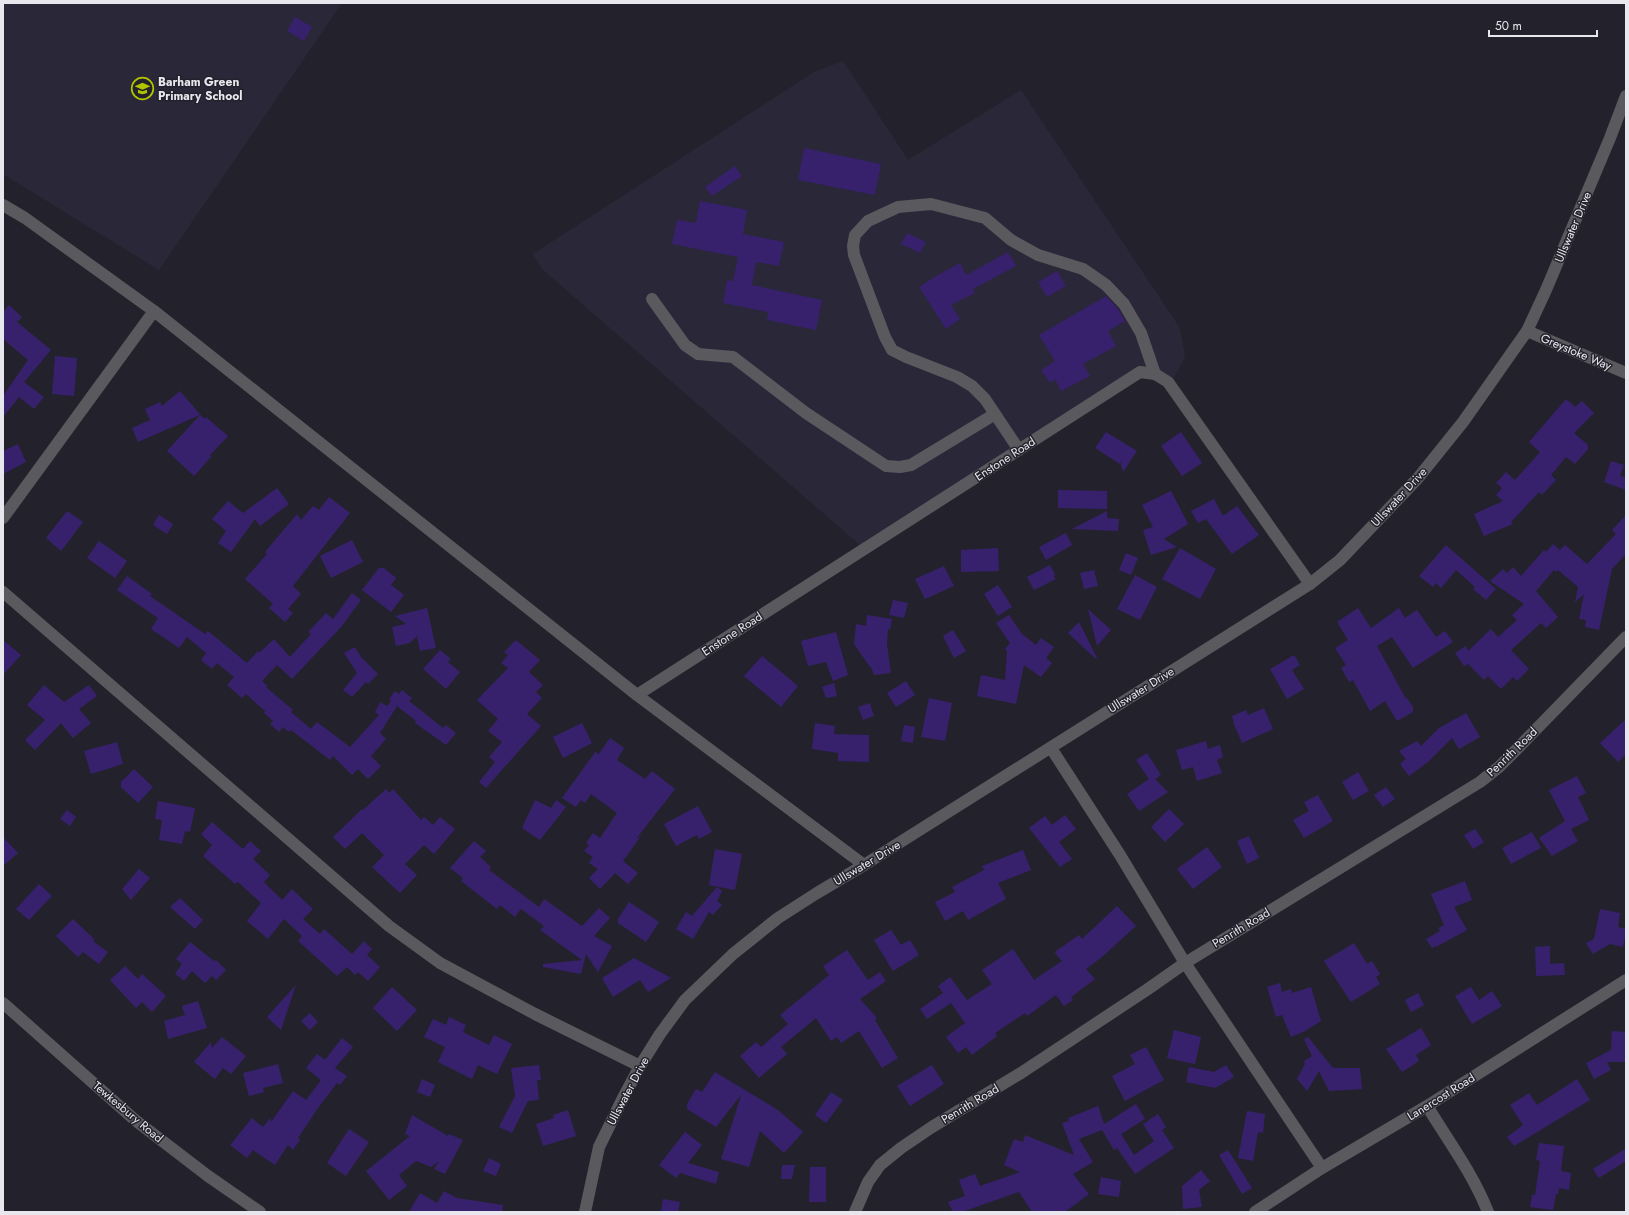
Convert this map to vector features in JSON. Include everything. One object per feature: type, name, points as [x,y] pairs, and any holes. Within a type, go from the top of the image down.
[{"type":"street","name":"Ullswater Drive","points":[[585,1212],[599,1147],[640,1066],[660,1034],[685,1000],[733,954],[778,918],[1310,584],[1340,560],[1418,478],[1463,422],[1527,331],[1546,290],[1610,138],[1626,96]]},
{"type":"street","points":[[1019,450],[985,399],[972,386],[957,377],[892,350],[885,337],[854,255],[853,246],[855,235],[868,221],[898,207],[931,204],[985,218],[1011,240],[1038,255],[1083,269],[1106,284],[1124,304],[1141,333],[1155,374],[1168,382],[1310,584]]},
{"type":"street","points":[[3,205],[25,218],[154,311],[637,695],[864,865]]},
{"type":"street","points":[[652,299],[685,345],[698,354],[733,357],[806,413],[886,466],[900,467],[911,465],[995,414]]},
{"type":"street","points":[[3,518],[154,311]]},
{"type":"street","name":"Greystoke Way","points":[[1527,331],[1626,372]]},
{"type":"street","name":"Enstone Road","points":[[637,695],[1140,372],[1155,374]]},
{"type":"street","points":[[3,592],[389,926],[440,963],[535,1014],[640,1066]]},
{"type":"street","name":"Penrith Road","points":[[855,1212],[868,1182],[880,1165],[901,1148],[932,1127],[1021,1074],[1185,963],[1480,782],[1504,762],[1626,637]]},
{"type":"street","points":[[1050,748],[1120,856],[1185,963],[1322,1168]]},
{"type":"street","name":"Lanercost Road","points":[[1255,1212],[1322,1168],[1427,1106],[1626,980]]},
{"type":"street","name":"Tewkesbury Road","points":[[3,1003],[135,1120],[208,1176],[260,1212]]},
{"type":"street","points":[[1427,1106],[1467,1170],[1482,1197],[1488,1212]]},
{"type":"shaded area","name":"Barham Green Primary School","points":[[3,3],[342,3],[159,270],[3,174]]},
{"type":"shaded area","points":[[843,61],[908,160],[1021,90],[1180,328],[1185,357],[1173,379],[1138,367],[860,545],[542,269],[533,254],[814,72]]},
{"type":"building","points":[[295,17],[312,27],[304,41],[287,31]]},
{"type":"building","points":[[804,148],[881,164],[875,195],[798,180]]},
{"type":"building","points":[[735,166],[742,176],[712,196],[705,187]]},
{"type":"building","points":[[700,201],[747,210],[743,234],[784,242],[779,266],[756,262],[752,285],[822,300],[816,330],[767,320],[768,312],[723,303],[727,280],[733,281],[738,257],[672,244],[677,220],[696,223]]},
{"type":"building","points":[[907,233],[926,242],[920,253],[901,244]]},
{"type":"building","points":[[1008,252],[1016,266],[973,289],[975,293],[951,305],[960,319],[946,329],[919,287],[960,263],[966,275]]},
{"type":"building","points":[[1057,271],[1066,286],[1047,297],[1038,282]]},
{"type":"building","points":[[1106,296],[1118,309],[1125,321],[1108,331],[1116,346],[1083,364],[1090,376],[1061,391],[1055,379],[1050,383],[1041,370],[1055,361],[1039,335]]},
{"type":"building","points":[[9,305],[22,317],[17,322],[51,350],[24,382],[44,397],[34,409],[19,397],[3,417],[3,396],[28,360],[3,339],[3,312]]},
{"type":"building","points":[[55,356],[77,358],[74,396],[52,394]]},
{"type":"building","points":[[180,391],[204,419],[206,417],[228,436],[210,455],[211,457],[194,476],[167,451],[200,415],[138,442],[132,428],[150,420],[145,409],[160,402],[162,406]]},
{"type":"building","points":[[1566,399],[1575,407],[1582,401],[1594,413],[1574,433],[1588,445],[1588,449],[1575,464],[1566,457],[1551,475],[1556,480],[1542,495],[1539,492],[1511,522],[1513,524],[1484,536],[1474,514],[1503,501],[1496,495],[1502,488],[1496,483],[1506,472],[1515,480],[1540,452],[1529,442]]},
{"type":"building","points":[[1106,432],[1137,451],[1123,472],[1120,461],[1120,464],[1095,448]]},
{"type":"building","points":[[1181,432],[1202,463],[1182,476],[1161,446]]},
{"type":"building","points":[[18,444],[26,462],[3,474],[3,451]]},
{"type":"building","points":[[1611,461],[1624,465],[1620,476],[1626,478],[1626,490],[1604,482]]},
{"type":"building","points":[[277,488],[289,504],[260,526],[255,519],[231,552],[218,543],[226,531],[212,519],[228,501],[243,513]]},
{"type":"building","points":[[1058,490],[1107,491],[1107,509],[1058,508]]},
{"type":"building","points":[[1171,491],[1188,524],[1164,539],[1177,547],[1151,555],[1143,530],[1153,527],[1142,505]]},
{"type":"building","points":[[329,497],[350,513],[293,586],[301,594],[288,609],[293,613],[285,622],[269,608],[273,604],[245,579],[267,554],[265,552],[297,514],[301,520],[313,506],[319,510]]},
{"type":"building","points":[[1214,499],[1223,516],[1237,506],[1259,535],[1232,554],[1206,519],[1198,523],[1191,511]]},
{"type":"building","points":[[67,511],[83,522],[61,551],[46,538]]},
{"type":"building","points":[[1107,511],[1107,518],[1119,519],[1118,531],[1072,529]]},
{"type":"building","points":[[159,515],[173,524],[167,534],[153,525]]},
{"type":"building","points":[[1626,515],[1626,554],[1612,569],[1599,630],[1585,627],[1586,620],[1579,619],[1584,594],[1575,602],[1578,587],[1558,570],[1556,572],[1554,570],[1536,591],[1558,617],[1546,628],[1541,623],[1511,650],[1529,669],[1517,681],[1513,677],[1501,689],[1488,676],[1484,680],[1468,664],[1464,666],[1455,653],[1466,646],[1468,651],[1491,629],[1498,637],[1517,620],[1512,615],[1524,604],[1490,581],[1503,569],[1507,573],[1513,567],[1521,576],[1544,550],[1546,552],[1553,544],[1560,550],[1565,545],[1587,564],[1616,534],[1612,530]]},
{"type":"building","points":[[1066,533],[1072,545],[1046,560],[1039,547]]},
{"type":"building","points":[[352,540],[363,562],[331,578],[320,556]]},
{"type":"building","points":[[99,541],[127,561],[115,578],[87,558]]},
{"type":"building","points":[[1446,545],[1496,589],[1486,600],[1473,589],[1475,587],[1456,570],[1441,588],[1436,583],[1433,587],[1419,576]]},
{"type":"building","points":[[998,548],[999,571],[961,572],[961,550]]},
{"type":"building","points":[[1180,548],[1216,569],[1200,599],[1162,579]]},
{"type":"building","points":[[1126,553],[1138,558],[1131,575],[1119,570]]},
{"type":"building","points":[[1050,565],[1056,579],[1034,590],[1027,577]]},
{"type":"building","points":[[944,566],[954,586],[925,599],[915,579]]},
{"type":"building","points":[[379,568],[384,568],[396,578],[391,585],[404,595],[391,612],[362,590]]},
{"type":"building","points":[[1094,570],[1098,586],[1084,589],[1080,573]]},
{"type":"building","points":[[1135,575],[1157,587],[1140,620],[1117,609]]},
{"type":"building","points":[[127,576],[152,594],[150,596],[205,634],[208,631],[247,663],[258,651],[259,653],[274,639],[290,657],[311,634],[308,632],[326,613],[333,619],[352,593],[361,600],[341,627],[292,679],[277,665],[262,681],[268,686],[266,687],[293,710],[291,712],[311,729],[317,722],[350,747],[379,715],[375,712],[380,702],[387,706],[391,701],[389,699],[395,691],[399,694],[402,690],[412,698],[409,701],[443,728],[446,725],[456,733],[446,745],[415,723],[416,721],[397,706],[380,733],[386,739],[371,756],[381,766],[368,779],[358,769],[352,775],[333,756],[330,760],[291,730],[289,732],[283,727],[279,732],[270,724],[273,721],[264,713],[265,711],[246,694],[242,698],[227,685],[234,677],[217,663],[212,669],[201,660],[206,653],[187,637],[179,648],[151,629],[158,618],[117,590]]},
{"type":"building","points":[[998,585],[1012,607],[998,616],[984,594]]},
{"type":"building","points":[[893,600],[908,603],[904,618],[889,615]]},
{"type":"building","points":[[427,608],[436,648],[420,651],[417,637],[418,635],[410,643],[396,646],[392,627],[406,624],[395,616]]},
{"type":"building","points":[[1358,608],[1371,628],[1399,608],[1405,618],[1417,610],[1436,637],[1445,631],[1453,642],[1413,668],[1392,637],[1377,646],[1406,699],[1407,698],[1413,707],[1413,712],[1397,721],[1385,701],[1370,711],[1353,680],[1349,682],[1341,668],[1346,665],[1335,648],[1348,640],[1337,622]]},
{"type":"building","points":[[1088,609],[1111,630],[1097,646]]},
{"type":"building","points":[[867,615],[892,619],[890,630],[888,629],[887,644],[891,673],[874,675],[871,667],[854,644],[856,624],[866,626]]},
{"type":"building","points":[[1009,615],[1022,634],[1036,645],[1041,638],[1054,647],[1046,658],[1052,663],[1041,677],[1024,665],[1016,704],[977,696],[981,675],[1005,680],[1007,651],[1005,649],[1010,643],[996,623]]},
{"type":"building","points":[[1079,622],[1097,658],[1096,659],[1068,633]]},
{"type":"building","points":[[953,630],[966,651],[954,658],[943,636]]},
{"type":"building","points":[[836,632],[848,675],[833,681],[826,662],[808,666],[801,641]]},
{"type":"building","points":[[3,640],[21,655],[3,675]]},
{"type":"building","points":[[516,640],[540,660],[529,672],[543,685],[536,692],[542,698],[527,714],[541,726],[486,788],[479,782],[495,762],[489,757],[502,742],[488,731],[498,719],[477,700],[508,668],[501,663],[508,655],[504,652]]},
{"type":"building","points":[[355,647],[361,657],[378,674],[368,684],[366,682],[352,697],[343,690],[357,673],[344,653]]},
{"type":"building","points":[[440,650],[451,659],[448,662],[460,672],[446,689],[423,669]]},
{"type":"building","points":[[1294,655],[1300,665],[1292,670],[1304,689],[1287,699],[1270,669]]},
{"type":"building","points":[[762,656],[798,686],[781,707],[744,676]]},
{"type":"building","points":[[906,681],[915,695],[896,707],[887,693]]},
{"type":"building","points":[[834,683],[837,696],[826,698],[822,687]]},
{"type":"building","points":[[44,685],[64,702],[89,685],[97,696],[79,709],[91,723],[73,738],[61,723],[35,750],[25,740],[45,720],[27,705]]},
{"type":"building","points":[[929,698],[952,703],[945,741],[921,737]]},
{"type":"building","points":[[870,703],[874,716],[863,720],[858,707]]},
{"type":"building","points":[[1264,708],[1273,729],[1242,743],[1232,716],[1246,710],[1248,715]]},
{"type":"building","points":[[1466,713],[1480,737],[1459,749],[1452,738],[1428,762],[1409,776],[1400,764],[1406,759],[1399,751],[1417,741],[1421,746],[1439,728]]},
{"type":"building","points":[[1626,719],[1626,754],[1618,762],[1600,743]]},
{"type":"building","points":[[582,723],[592,743],[563,758],[553,737]]},
{"type":"building","points":[[815,723],[835,726],[834,734],[869,735],[869,762],[838,761],[838,753],[812,749]]},
{"type":"building","points":[[904,725],[915,727],[913,743],[901,741]]},
{"type":"building","points":[[610,738],[624,748],[617,760],[645,779],[652,771],[675,789],[636,839],[641,836],[623,861],[638,873],[628,884],[615,873],[600,889],[589,878],[598,869],[589,863],[593,857],[584,851],[589,845],[586,843],[593,833],[600,838],[617,813],[591,794],[585,803],[581,800],[576,807],[562,798],[596,751],[598,755]]},
{"type":"building","points":[[1206,741],[1208,749],[1220,745],[1223,757],[1217,760],[1222,773],[1197,781],[1193,767],[1182,770],[1176,750]]},
{"type":"building","points":[[117,742],[123,764],[91,774],[84,751]]},
{"type":"building","points":[[1147,753],[1161,775],[1155,779],[1168,792],[1139,811],[1127,794],[1149,779],[1136,760]]},
{"type":"building","points":[[134,769],[153,787],[138,803],[121,787],[121,782]]},
{"type":"building","points":[[1358,772],[1369,791],[1353,800],[1342,782]]},
{"type":"building","points":[[1577,776],[1586,793],[1578,797],[1589,820],[1571,829],[1578,841],[1552,856],[1539,838],[1565,821],[1549,790]]},
{"type":"building","points":[[1386,787],[1395,799],[1383,807],[1374,795]]},
{"type":"building","points":[[386,789],[389,793],[393,789],[421,820],[424,817],[433,825],[440,817],[455,829],[434,854],[424,845],[405,864],[417,875],[400,893],[372,867],[384,855],[362,833],[345,849],[333,837],[362,809],[363,810]]},
{"type":"building","points":[[1318,795],[1333,821],[1304,838],[1293,820],[1309,811],[1304,802]]},
{"type":"building","points":[[535,800],[551,808],[556,800],[566,807],[540,840],[522,828]]},
{"type":"building","points":[[158,801],[195,808],[190,832],[185,831],[182,844],[159,840],[162,820],[155,819]]},
{"type":"building","points":[[698,806],[712,832],[699,839],[697,835],[676,846],[664,824]]},
{"type":"building","points":[[1169,809],[1184,824],[1165,842],[1151,827]]},
{"type":"building","points":[[67,810],[76,817],[70,826],[60,819]]},
{"type":"building","points":[[1065,815],[1076,829],[1059,842],[1072,859],[1060,867],[1029,828],[1045,816],[1052,825]]},
{"type":"building","points":[[212,822],[243,849],[250,841],[261,851],[253,859],[270,875],[264,882],[282,900],[292,889],[313,909],[303,919],[320,934],[324,929],[352,954],[364,941],[372,949],[367,955],[380,967],[368,981],[358,972],[355,975],[347,967],[337,976],[298,941],[302,936],[284,919],[268,939],[247,921],[261,903],[238,882],[235,884],[203,856],[212,845],[201,834]]},
{"type":"building","points":[[1475,829],[1484,842],[1473,849],[1464,835]]},
{"type":"building","points":[[1532,832],[1541,848],[1511,864],[1502,848]]},
{"type":"building","points":[[1249,836],[1259,858],[1247,864],[1237,841]]},
{"type":"building","points":[[3,837],[18,853],[3,866]]},
{"type":"building","points":[[474,841],[486,851],[480,857],[491,867],[489,870],[539,907],[544,899],[582,926],[599,908],[610,918],[594,936],[612,946],[598,972],[586,954],[581,974],[543,967],[543,964],[582,960],[540,930],[544,926],[521,909],[515,917],[500,905],[497,909],[461,881],[463,878],[450,868]]},
{"type":"building","points":[[1207,847],[1222,867],[1193,889],[1177,869]]},
{"type":"building","points":[[715,849],[742,854],[735,890],[709,885]]},
{"type":"building","points":[[1023,850],[1031,870],[998,883],[1006,899],[968,920],[963,911],[945,921],[935,902],[955,892],[952,887],[984,870],[982,866]]},
{"type":"building","points":[[139,869],[150,878],[131,900],[122,889]]},
{"type":"building","points":[[1465,881],[1472,900],[1454,907],[1467,930],[1432,948],[1426,939],[1440,931],[1438,928],[1444,925],[1431,894]]},
{"type":"building","points":[[39,884],[52,896],[29,920],[16,909]]},
{"type":"building","points":[[717,887],[722,891],[717,901],[722,905],[713,915],[709,912],[693,939],[676,929],[686,912],[692,916]]},
{"type":"building","points":[[180,898],[203,920],[195,929],[170,907]]},
{"type":"building","points":[[629,902],[659,922],[646,942],[618,923],[618,919]]},
{"type":"building","points":[[1117,906],[1136,926],[1102,957],[1086,969],[1095,979],[1071,997],[1073,1000],[1064,1006],[1056,995],[1027,1016],[1025,1013],[995,1033],[997,1036],[972,1055],[966,1047],[958,1053],[946,1037],[965,1023],[951,1003],[927,1019],[920,1009],[943,993],[938,986],[950,977],[967,1000],[992,984],[982,970],[1013,949],[1034,980],[1062,961],[1055,953],[1056,951],[1079,935],[1082,939]]},
{"type":"building","points":[[1600,909],[1620,913],[1618,927],[1626,929],[1626,932],[1623,947],[1610,944],[1593,954],[1586,943],[1594,939]]},
{"type":"building","points":[[73,919],[95,940],[93,941],[108,952],[99,964],[83,952],[78,957],[56,936]]},
{"type":"building","points":[[891,930],[901,945],[910,940],[919,955],[893,971],[874,940]]},
{"type":"building","points":[[190,942],[214,961],[216,960],[226,970],[216,980],[212,976],[205,983],[192,971],[184,981],[175,974],[182,964],[176,959]]},
{"type":"building","points":[[1354,943],[1367,964],[1372,961],[1380,974],[1376,977],[1380,984],[1351,1002],[1324,961]]},
{"type":"building","points":[[1550,946],[1550,964],[1564,963],[1565,975],[1536,976],[1535,947]]},
{"type":"building","points":[[847,950],[868,980],[880,972],[886,981],[860,999],[877,1018],[875,1020],[898,1058],[882,1068],[859,1031],[841,1043],[837,1037],[831,1041],[816,1018],[781,1047],[787,1054],[759,1078],[740,1056],[756,1042],[761,1047],[788,1024],[780,1015],[829,975],[823,966]]},
{"type":"building","points":[[634,958],[671,978],[648,992],[640,980],[613,997],[602,978]]},
{"type":"building","points":[[125,966],[138,979],[142,974],[166,996],[152,1012],[142,1002],[136,1008],[110,980]]},
{"type":"building","points":[[1280,983],[1282,992],[1291,989],[1292,993],[1311,987],[1321,1021],[1305,1031],[1291,1037],[1282,1015],[1276,1017],[1267,987]]},
{"type":"building","points":[[296,985],[281,1030],[267,1017]]},
{"type":"building","points":[[392,987],[417,1010],[397,1031],[373,1008]]},
{"type":"building","points":[[1471,987],[1479,1000],[1492,991],[1502,1006],[1472,1024],[1455,996]]},
{"type":"building","points":[[1418,993],[1424,1005],[1411,1012],[1405,1000]]},
{"type":"building","points":[[198,1001],[207,1028],[168,1039],[164,1021],[185,1015],[182,1006]]},
{"type":"building","points":[[310,1013],[318,1022],[310,1030],[301,1021]]},
{"type":"building","points":[[449,1017],[466,1025],[463,1032],[489,1045],[494,1035],[512,1044],[497,1074],[478,1065],[472,1079],[438,1062],[445,1047],[424,1037],[433,1019],[446,1025]]},
{"type":"building","points":[[1421,1028],[1431,1045],[1416,1055],[1419,1061],[1402,1072],[1386,1049]]},
{"type":"building","points":[[1174,1030],[1201,1037],[1195,1064],[1167,1058]]},
{"type":"building","points":[[1612,1031],[1626,1032],[1626,1062],[1607,1062],[1611,1070],[1594,1079],[1586,1063],[1611,1050]]},
{"type":"building","points":[[222,1037],[246,1056],[231,1074],[223,1068],[215,1079],[194,1062],[211,1042],[212,1048]]},
{"type":"building","points":[[1308,1037],[1333,1068],[1360,1068],[1362,1089],[1329,1091],[1319,1071],[1307,1091],[1297,1079],[1305,1064],[1304,1061],[1312,1056],[1304,1039]]},
{"type":"building","points":[[342,1038],[353,1047],[335,1068],[347,1076],[340,1085],[337,1083],[318,1108],[298,1138],[300,1140],[293,1150],[288,1145],[275,1165],[253,1150],[247,1158],[230,1145],[252,1118],[263,1127],[270,1118],[271,1122],[293,1091],[306,1100],[321,1080],[306,1068],[317,1054],[325,1060]]},
{"type":"building","points":[[1146,1047],[1164,1080],[1125,1101],[1112,1076],[1135,1064],[1130,1055]]},
{"type":"building","points":[[278,1064],[283,1083],[263,1088],[264,1092],[249,1096],[243,1073]]},
{"type":"building","points":[[539,1065],[541,1080],[537,1080],[539,1100],[528,1101],[512,1133],[499,1127],[515,1096],[511,1068]]},
{"type":"building","points":[[932,1065],[944,1084],[910,1106],[897,1086]]},
{"type":"building","points":[[1226,1065],[1234,1077],[1215,1088],[1186,1082],[1189,1067],[1214,1072]]},
{"type":"building","points":[[715,1072],[778,1110],[803,1132],[784,1153],[760,1131],[749,1167],[721,1159],[741,1095],[716,1127],[687,1109],[687,1104],[696,1089],[702,1092]]},
{"type":"building","points":[[422,1079],[435,1085],[430,1097],[417,1092]]},
{"type":"building","points":[[1577,1079],[1590,1100],[1514,1146],[1507,1137],[1523,1125],[1510,1105],[1529,1093],[1537,1105]]},
{"type":"building","points":[[831,1092],[843,1100],[826,1123],[815,1115]]},
{"type":"building","points":[[1136,1104],[1145,1119],[1121,1134],[1134,1155],[1154,1141],[1143,1124],[1158,1114],[1166,1127],[1162,1130],[1174,1148],[1135,1174],[1117,1148],[1114,1150],[1102,1130],[1079,1139],[1093,1162],[1073,1174],[1089,1194],[1065,1212],[1032,1212],[1019,1192],[962,1212],[953,1212],[948,1202],[965,1196],[959,1180],[975,1174],[980,1186],[1020,1172],[1004,1165],[1014,1139],[1023,1142],[1025,1135],[1074,1155],[1062,1123],[1069,1121],[1068,1118],[1098,1106],[1104,1124]]},
{"type":"building","points":[[568,1110],[576,1136],[543,1146],[536,1124],[554,1118],[553,1115]]},
{"type":"building","points":[[1247,1111],[1265,1114],[1263,1133],[1258,1132],[1253,1161],[1238,1158]]},
{"type":"building","points":[[412,1115],[448,1136],[449,1134],[463,1140],[445,1174],[434,1169],[439,1161],[431,1167],[416,1161],[399,1175],[407,1186],[389,1200],[366,1171],[410,1136],[405,1134]]},
{"type":"building","points":[[349,1129],[369,1142],[346,1176],[327,1163]]},
{"type":"building","points":[[685,1132],[702,1145],[688,1163],[719,1172],[716,1184],[680,1173],[676,1178],[659,1165]]},
{"type":"building","points":[[1539,1143],[1564,1146],[1561,1171],[1571,1173],[1569,1190],[1559,1188],[1558,1194],[1556,1194],[1553,1210],[1530,1207],[1532,1195],[1535,1195],[1540,1161],[1536,1160]]},
{"type":"building","points":[[1625,1149],[1626,1161],[1599,1178],[1593,1169]]},
{"type":"building","points":[[1228,1150],[1252,1188],[1242,1194],[1219,1155]]},
{"type":"building","points":[[489,1158],[501,1164],[496,1176],[483,1171]]},
{"type":"building","points":[[782,1165],[795,1165],[792,1179],[781,1179]]},
{"type":"building","points":[[810,1167],[826,1167],[826,1202],[809,1202]]},
{"type":"building","points":[[1201,1170],[1210,1181],[1199,1190],[1202,1207],[1183,1209],[1182,1186]]},
{"type":"building","points":[[1101,1177],[1121,1181],[1119,1197],[1098,1194]]},
{"type":"building","points":[[444,1191],[457,1198],[503,1205],[502,1212],[409,1212],[420,1193],[437,1203]]},
{"type":"building","points":[[663,1199],[680,1202],[678,1212],[661,1212]]},
{"type":"place","name":"Barham Green Primary School","points":[[143,89]]}]
